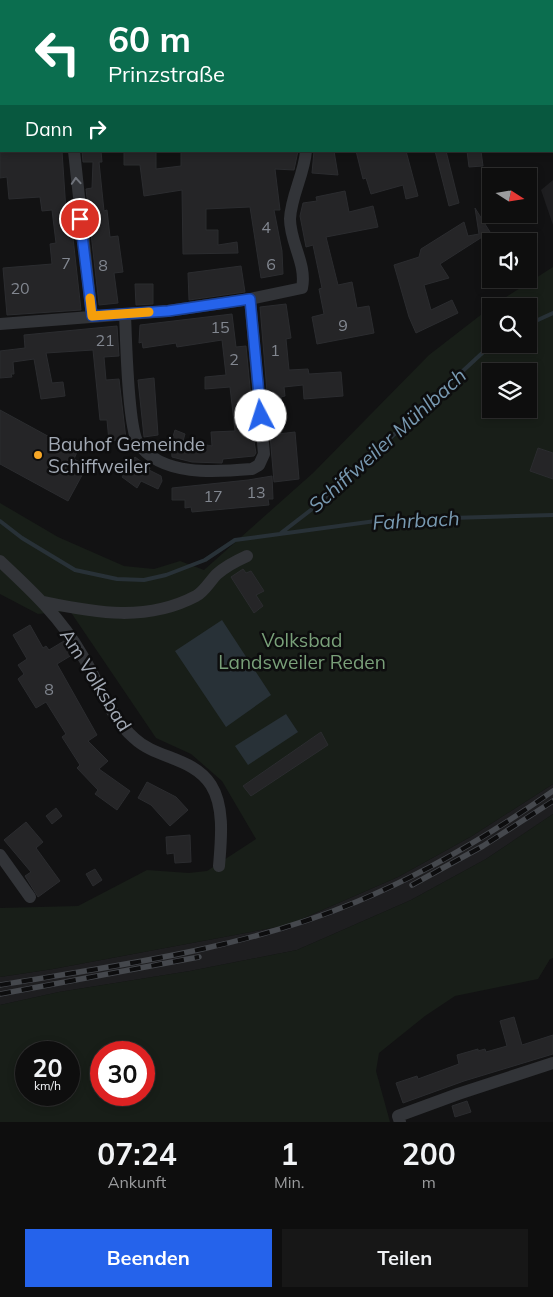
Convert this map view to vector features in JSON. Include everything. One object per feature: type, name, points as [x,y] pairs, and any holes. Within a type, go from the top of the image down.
[{"type":"street","points":[[74,152],[92,316]]},
{"type":"street","points":[[0,324],[168,311],[250,299],[302,288],[303,270],[291,229],[290,218],[302,175],[306,152]]},
{"type":"street","points":[[125,314],[133,432],[145,451],[180,468],[199,472],[252,469],[258,465],[264,454],[250,299]]},
{"type":"street","points":[[44,602],[90,611],[140,614],[172,606],[198,596],[218,574],[247,556]]},
{"type":"street","name":"Am Volksbad","points":[[0,561],[44,602],[83,656],[92,677],[112,709],[135,739],[148,748],[183,762],[198,771],[211,785],[219,804],[219,866]]},
{"type":"street","points":[[0,856],[30,897]]},
{"type":"street","points":[[399,1119],[458,1094],[553,1063]]},
{"type":"shaded area","points":[[553,180],[553,225],[541,190]]},
{"type":"shaded area","points":[[222,620],[271,695],[226,727],[175,651]]},
{"type":"shaded area","points":[[286,714],[298,732],[248,765],[235,746]]},
{"type":"shaded area","points":[[553,784],[553,814],[486,859],[411,900],[297,950],[190,971],[59,992],[0,1005],[0,977],[53,969],[288,925],[398,877],[472,836]]},
{"type":"green space","name":"Volksbad Landsweiler Reden","points":[[553,267],[553,784],[472,836],[398,877],[288,925],[53,969],[0,977],[0,908],[78,906],[147,870],[189,873],[207,871],[256,839],[222,781],[191,754],[156,738],[70,611],[38,614],[0,594],[0,503],[58,537],[124,566],[154,569],[180,561],[204,570],[313,473],[429,355],[482,314],[482,353],[537,353],[537,298],[505,298],[520,288],[537,288],[537,277]]},
{"type":"green space","points":[[553,814],[553,958],[550,959],[538,979],[455,996],[425,1016],[379,1053],[376,1071],[390,1122],[0,1122],[0,1005],[59,992],[190,971],[297,950],[411,900],[486,859]]},
{"type":"building","points":[[0,152],[62,152],[66,211],[70,211],[81,310],[7,315],[3,268],[52,264],[50,244],[56,243],[52,210],[42,211],[40,197],[9,199],[7,177],[0,178]]},
{"type":"building","points":[[82,152],[101,152],[102,162],[99,162],[104,211],[107,210],[110,237],[118,236],[123,272],[114,273],[118,303],[99,305],[86,189],[92,188],[93,162],[83,162]]},
{"type":"building","points":[[124,152],[156,152],[156,169],[181,166],[181,152],[298,152],[294,170],[275,169],[280,210],[274,210],[282,251],[283,274],[261,278],[250,207],[206,209],[206,230],[218,230],[218,245],[237,242],[238,253],[183,254],[182,190],[144,196],[140,165],[124,165]]},
{"type":"building","points":[[314,152],[334,152],[338,175],[312,173]]},
{"type":"building","points":[[356,152],[406,152],[418,196],[406,199],[403,185],[371,194],[366,178],[363,179]]},
{"type":"building","points":[[435,152],[446,152],[459,203],[449,206]]},
{"type":"building","points":[[467,152],[481,152],[483,166],[469,167]]},
{"type":"building","points":[[345,191],[349,212],[373,206],[378,227],[326,237],[338,285],[352,282],[357,308],[369,306],[374,333],[317,344],[312,317],[324,314],[319,289],[322,288],[313,245],[306,247],[300,216],[303,203],[317,201],[316,197]]},
{"type":"building","points":[[475,208],[482,219],[482,223],[484,223],[490,232],[482,233],[482,237],[440,264],[449,278],[424,285],[431,310],[452,300],[458,313],[416,333],[409,317],[394,265],[419,257],[421,249],[464,222],[468,236],[479,234]]},
{"type":"building","points":[[241,266],[245,292],[189,300],[188,273]]},
{"type":"building","points":[[135,284],[153,284],[153,304],[136,305]]},
{"type":"building","points":[[286,304],[291,338],[286,339],[289,370],[308,369],[309,374],[341,372],[343,396],[304,399],[303,385],[284,387],[285,396],[281,397],[283,415],[269,416],[260,307]]},
{"type":"building","points":[[232,314],[236,347],[246,346],[253,418],[250,418],[256,453],[254,456],[223,459],[222,463],[192,462],[172,457],[171,443],[175,430],[185,434],[183,441],[212,446],[211,432],[235,431],[230,387],[205,389],[205,377],[226,375],[222,340],[177,347],[176,343],[143,348],[142,342],[139,343],[140,325]]},
{"type":"building","points":[[117,326],[119,356],[104,357],[106,380],[119,379],[126,439],[109,441],[107,420],[100,420],[93,350],[46,353],[52,383],[63,382],[65,396],[41,399],[34,359],[13,362],[14,374],[11,374],[12,377],[0,378],[0,351],[25,348],[24,335]]},
{"type":"building","points":[[154,378],[158,435],[144,437],[138,380]]},
{"type":"building","name":"Bauhof Gemeinde Schiffweiler","points":[[0,410],[77,452],[74,459],[87,466],[68,501],[0,464]]},
{"type":"building","points":[[295,432],[299,479],[274,482],[270,435]]},
{"type":"building","points":[[538,448],[553,453],[553,479],[530,471]]},
{"type":"building","points":[[135,457],[150,468],[149,470],[161,476],[162,481],[158,489],[141,481],[137,488],[122,477]]},
{"type":"building","points":[[272,476],[273,499],[268,499],[269,505],[192,512],[191,507],[185,508],[185,500],[172,500],[172,488]]},
{"type":"building","points":[[243,569],[246,573],[251,571],[264,591],[256,595],[263,606],[254,613],[231,577]]},
{"type":"building","points":[[30,625],[43,648],[46,646],[49,650],[64,641],[72,655],[57,664],[97,735],[88,741],[108,761],[99,769],[130,791],[117,810],[95,794],[98,790],[77,768],[80,765],[62,737],[66,734],[46,702],[36,708],[18,679],[24,674],[18,665],[27,659],[13,635]]},
{"type":"building","points":[[321,732],[328,745],[251,796],[243,786]]},
{"type":"building","points":[[147,782],[176,797],[188,810],[170,826],[151,805],[138,798]]},
{"type":"building","points":[[56,808],[62,816],[52,824],[46,816]]},
{"type":"building","points":[[26,822],[43,842],[36,848],[60,881],[38,897],[25,876],[31,872],[4,840]]},
{"type":"building","points":[[190,835],[191,862],[175,863],[174,853],[167,854],[166,837]]},
{"type":"building","points":[[95,869],[102,880],[93,886],[86,874]]},
{"type":"building","points":[[514,1017],[522,1045],[553,1035],[553,1054],[464,1081],[403,1103],[396,1083],[417,1076],[418,1079],[459,1064],[457,1055],[478,1049],[478,1051],[485,1049],[486,1052],[507,1046],[500,1021]]},
{"type":"building","points":[[467,1101],[471,1112],[455,1117],[452,1106]]},
{"type":"waterway","name":"Schiffweiler Mühlbach","points":[[537,320],[553,313]]},
{"type":"waterway","name":"Schiffweiler Mühlbach","points":[[281,533],[320,503],[482,353]]},
{"type":"waterway","name":"Fahrbach","points":[[0,521],[22,538],[75,570],[117,579],[144,580],[166,575],[205,560],[235,540],[383,520],[553,515]]},
{"type":"railway","points":[[0,985],[181,954],[270,932],[313,918],[382,891],[458,852],[553,791]]},
{"type":"railway","points":[[412,885],[483,846],[553,801]]},
{"type":"railway","points":[[0,994],[199,957]]},
{"type":"slow traffic","points":[[90,298],[92,316],[149,312]]},
{"type":"place","name":"Bauhof Gemeinde Schiffweiler","points":[[38,455]]},
{"type":"route","points":[[80,219],[92,316],[168,311],[250,299],[261,416]]}]
